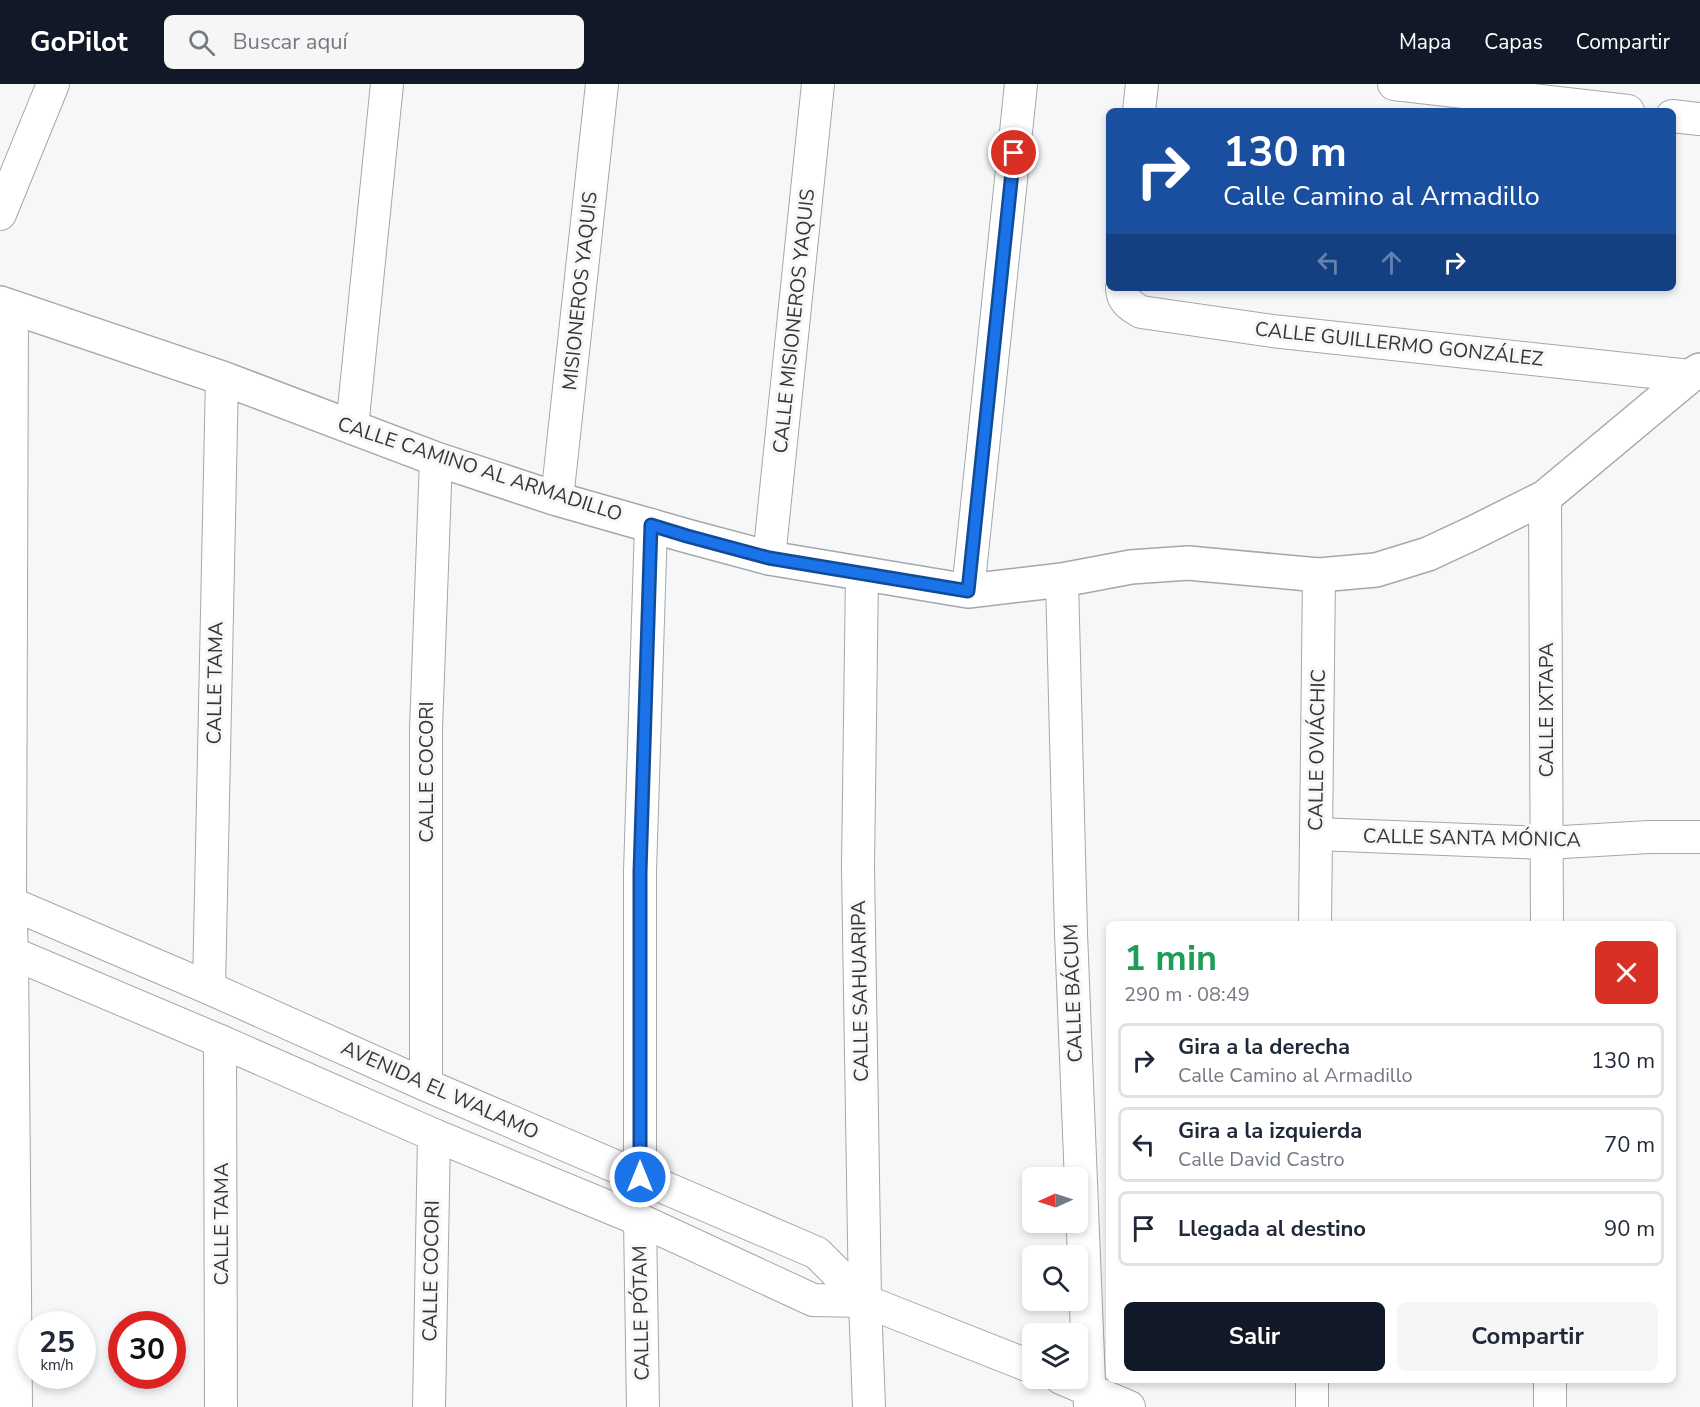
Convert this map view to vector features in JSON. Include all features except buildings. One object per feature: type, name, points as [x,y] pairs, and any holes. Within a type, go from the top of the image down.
[{"type":"street","points":[[0,214],[53,84]]},
{"type":"street","points":[[352,428],[387,84]]},
{"type":"street","name":"MISIONEROS YAQUIS","points":[[557,499],[602,84]]},
{"type":"street","name":"CALLE MISIONEROS YAQUIS","points":[[769,558],[818,84]]},
{"type":"street","points":[[968,591],[1022,84]]},
{"type":"street","points":[[1139,108],[1142,84]]},
{"type":"street","points":[[1394,84],[1602,108]]},
{"type":"street","points":[[1676,116],[1700,119]]},
{"type":"street","name":"CALLE GUILLERMO GONZÁLEZ","points":[[1122,291],[1126,303],[1141,312],[1272,331],[1695,373]]},
{"type":"street","points":[[6,305],[7,1207],[16,1407]]},
{"type":"street","name":"CALLE CAMINO AL ARMADILLO","points":[[6,305],[222,378],[436,459],[557,499],[769,558],[968,591],[1062,580],[1131,567],[1188,563],[1319,575],[1376,570],[1428,554],[1545,497],[1695,373]]},
{"type":"street","name":"CALLE TAMA","points":[[209,988],[222,378]]},
{"type":"street","name":"CALLE COCORI","points":[[426,1085],[426,729],[436,459]]},
{"type":"street","name":"CALLE IXTAPA","points":[[1545,497],[1547,921]]},
{"type":"street","points":[[640,1177],[640,872],[651,525]]},
{"type":"street","name":"CALLE SAHUARIPA","points":[[862,574],[858,867],[865,1301],[869,1407]]},
{"type":"street","name":"CALLE OVIÁCHIC","points":[[1316,921],[1319,575]]},
{"type":"street","name":"CALLE BÁCUM","points":[[1062,580],[1080,1392]]},
{"type":"street","name":"CALLE SANTA MÓNICA","points":[[1316,834],[1546,843],[1649,837],[1700,837]]},
{"type":"street","name":"AVENIDA EL WALAMO","points":[[5,902],[209,988],[426,1085],[817,1253],[865,1301]]},
{"type":"street","name":"AVENIDA EL WALAMO","points":[[6,946],[434,1136],[640,1220],[813,1300],[865,1301],[1022,1363]]},
{"type":"street","name":"CALLE TAMA","points":[[220,1041],[221,1407]]},
{"type":"street","name":"CALLE COCORI","points":[[429,1407],[434,1136]]},
{"type":"street","name":"CALLE PÓTAM","points":[[640,1220],[643,1407]]},
{"type":"street","points":[[1312,1383],[1312,1407]]},
{"type":"street","points":[[1550,1383],[1550,1407]]},
{"type":"street","points":[[1080,1392],[1129,1407]]},
{"type":"route","points":[[640,1177],[640,872],[651,525],[769,558],[968,591],[1014,153]]}]
